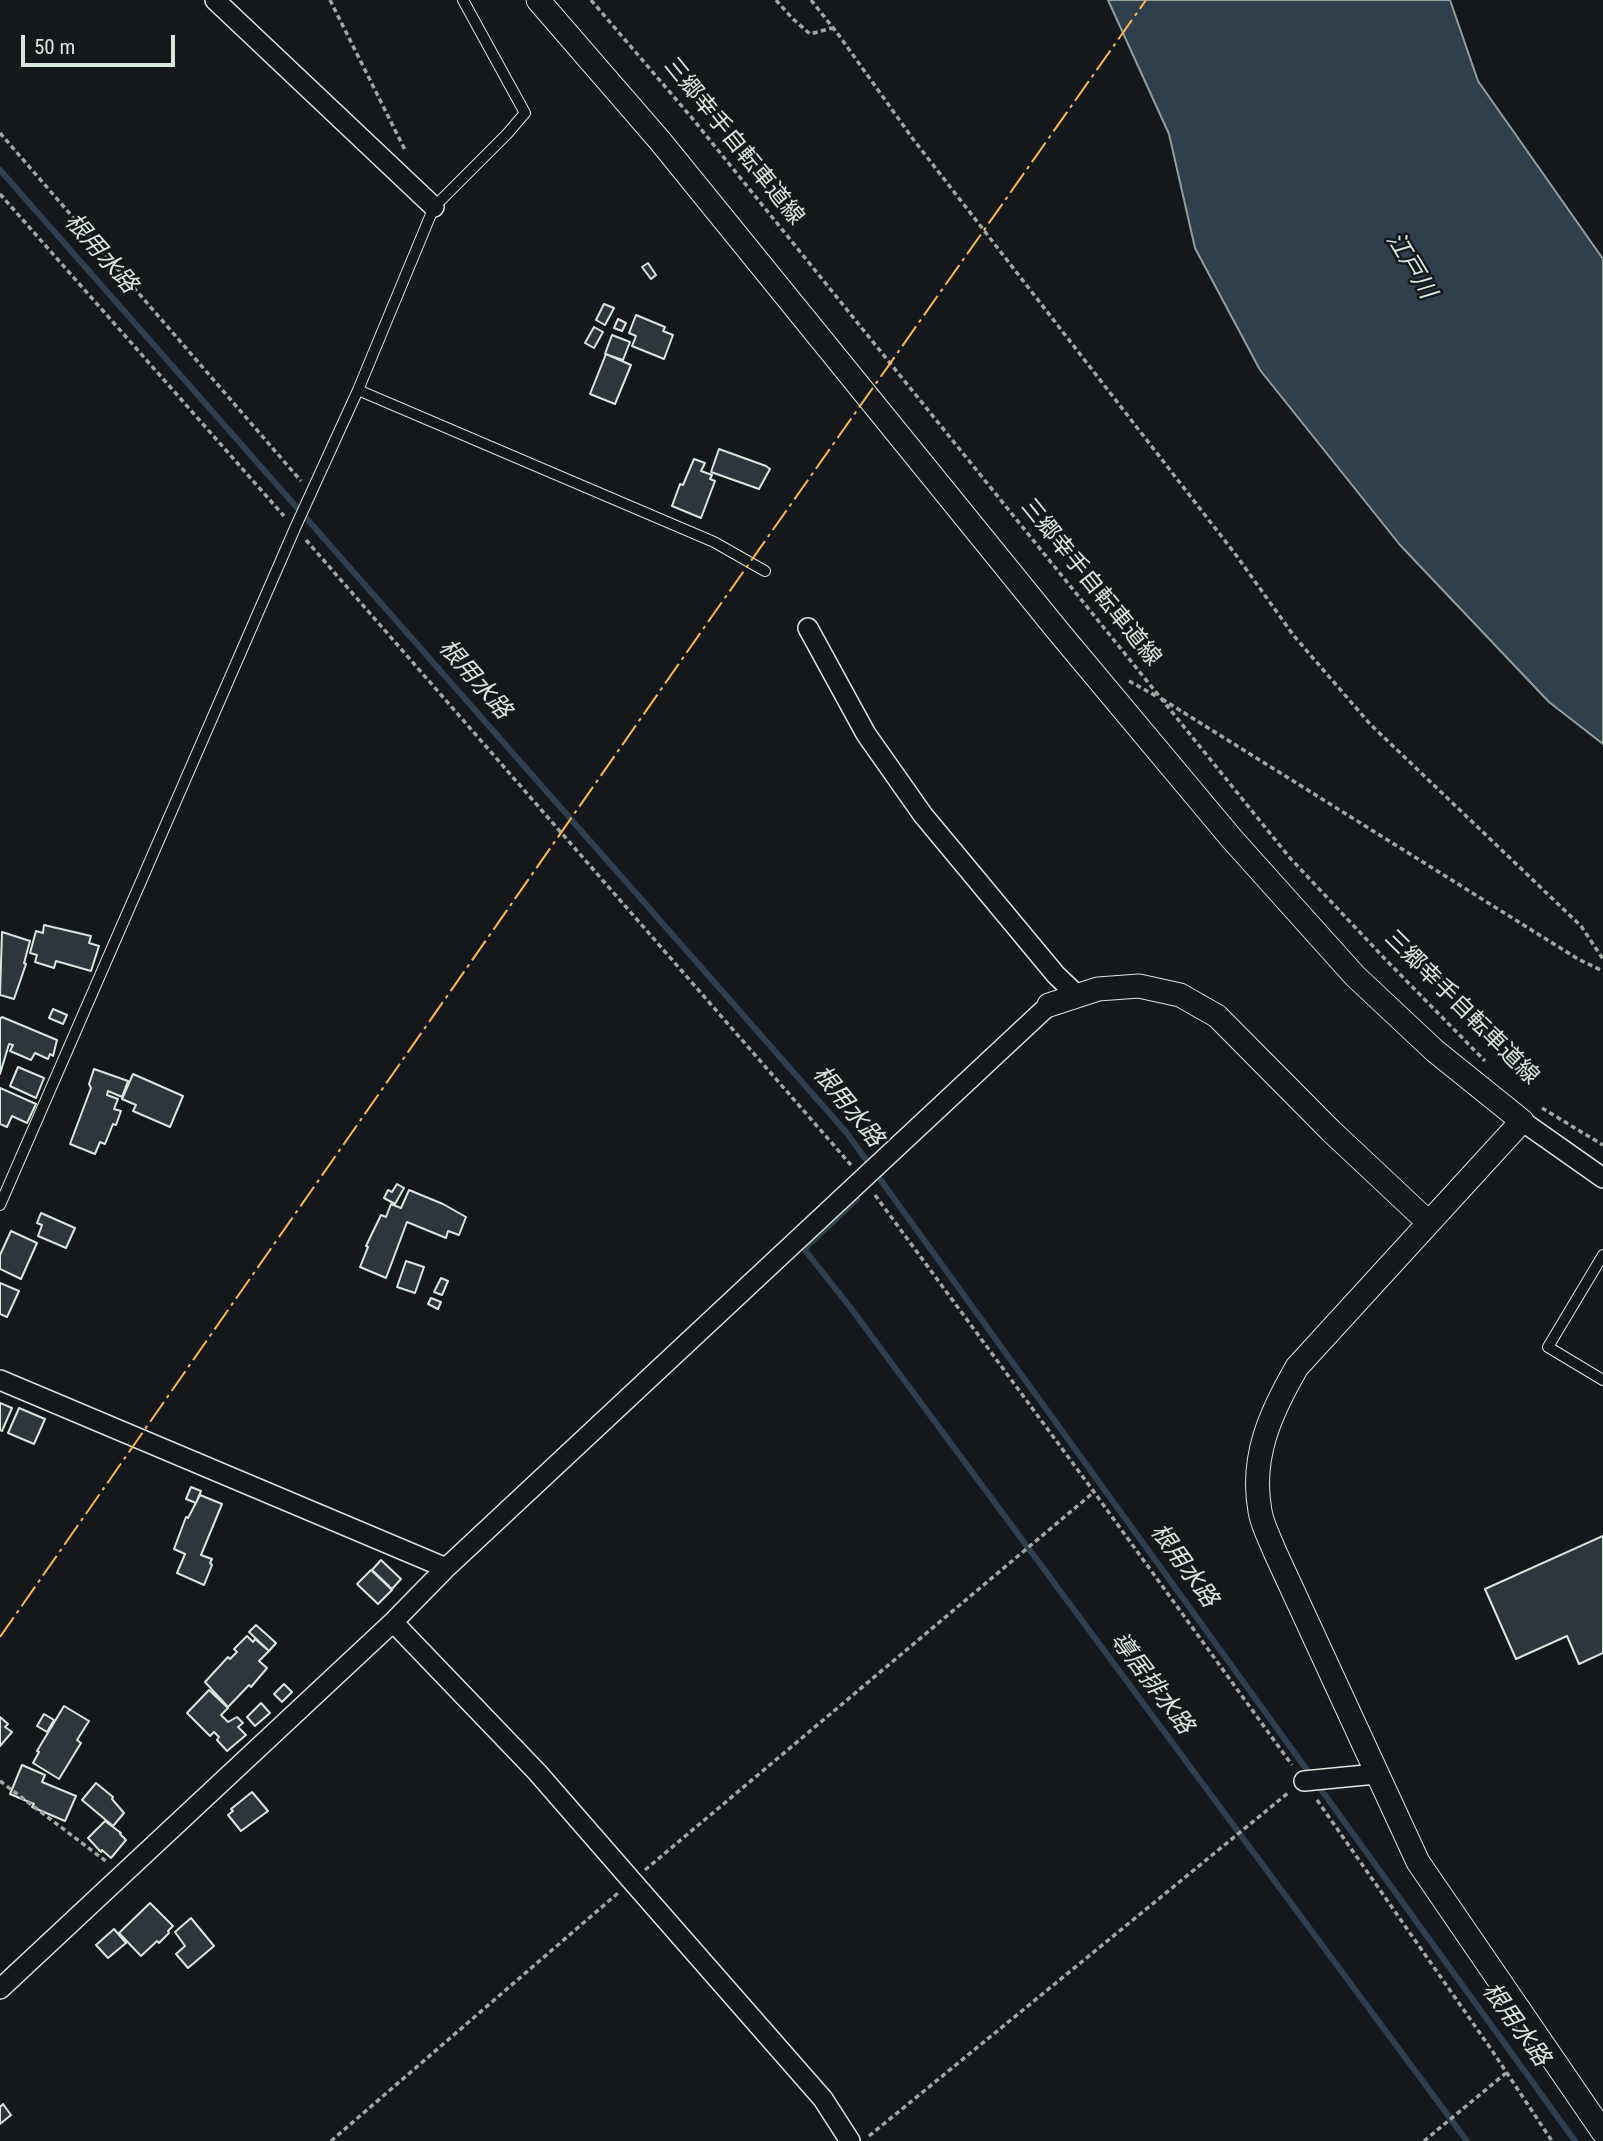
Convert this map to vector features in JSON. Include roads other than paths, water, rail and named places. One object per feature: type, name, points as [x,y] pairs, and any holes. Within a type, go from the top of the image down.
[{"type":"street","points":[[215,0],[434,207]]},
{"type":"street","points":[[538,0],[669,152],[1058,631],[1232,839],[1355,976],[1435,1051],[1530,1113],[1603,1178]]},
{"type":"street","points":[[808,628],[866,734],[923,815],[1056,975],[1078,996]]},
{"type":"street","points":[[0,1989],[1049,1005],[1098,989],[1139,986],[1180,995],[1217,1016],[1428,1222]]},
{"type":"street","points":[[1530,1113],[1297,1367],[1275,1404],[1261,1443],[1256,1482],[1260,1514],[1275,1552],[1418,1862],[1603,2132]]},
{"type":"street","points":[[0,1380],[446,1568]]},
{"type":"street","points":[[393,1622],[537,1772],[822,2099],[849,2141]]},
{"type":"street","points":[[1304,1781],[1376,1774]]},
{"type":"lane","points":[[0,1205],[295,528],[358,390],[434,207],[525,113],[463,0]]},
{"type":"lane","points":[[358,390],[701,537],[765,571]]},
{"type":"lane","points":[[1603,1255],[1548,1347],[1603,1380]]},
{"type":"water","name":"江戸川","points":[[1108,0],[1450,0],[1478,81],[1603,259],[1603,744],[1549,702],[1400,545],[1260,370],[1195,248],[1169,134]]},
{"type":"waterway","name":"根用水路","points":[[0,170],[846,1132],[1575,2141]]},
{"type":"waterway","name":"導居排水路","points":[[857,1199],[804,1249],[850,1307],[1467,2141]]}]
